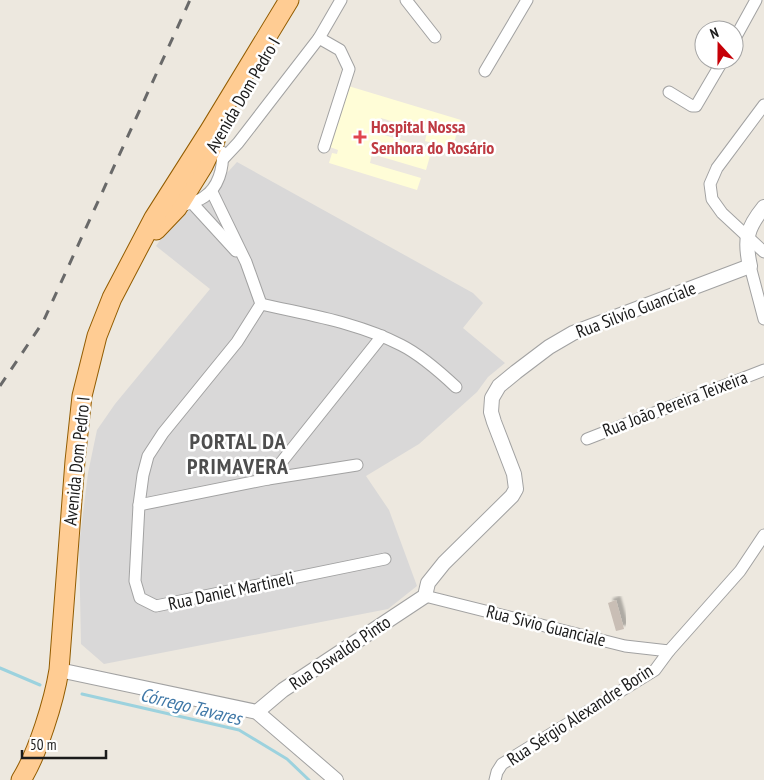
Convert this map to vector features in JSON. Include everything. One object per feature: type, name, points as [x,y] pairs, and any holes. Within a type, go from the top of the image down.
[{"type":"main road","name":"Avenida Dom Pedro I","points":[[131,260],[185,205],[203,166],[215,129],[288,0]]},
{"type":"main road","name":"Avenida Dom Pedro I","points":[[25,778],[56,688],[59,670],[74,460],[82,396],[97,336],[112,298],[154,218],[215,129],[298,0]]},
{"type":"street","points":[[223,159],[238,143],[320,38],[342,0]]},
{"type":"street","points":[[406,0],[434,37]]},
{"type":"street","points":[[485,72],[527,0]]},
{"type":"street","points":[[744,22],[756,0]]},
{"type":"street","points":[[320,38],[340,50],[349,69],[324,147]]},
{"type":"street","points":[[669,92],[692,106],[696,106],[717,70]]},
{"type":"street","points":[[764,105],[717,168],[710,184],[712,199],[722,213],[764,252]]},
{"type":"street","points":[[154,218],[202,199],[212,192],[221,173],[223,159],[215,129]]},
{"type":"street","points":[[212,192],[246,262],[261,304],[351,324],[382,336],[403,345],[440,372],[456,387]]},
{"type":"street","points":[[185,205],[246,262]]},
{"type":"street","points":[[764,207],[755,218],[746,237],[750,266],[764,319]]},
{"type":"street","name":"Rua Silvio Guanciale","points":[[425,596],[428,583],[444,563],[504,506],[516,488],[514,474],[492,417],[492,398],[499,386],[549,347],[573,334],[750,266]]},
{"type":"street","name":"Rua Daniel Martineli","points":[[261,304],[237,342],[163,433],[148,456],[139,505],[135,581],[140,598],[156,606],[384,559]]},
{"type":"street","points":[[268,479],[382,336]]},
{"type":"street","name":"Rua João Pereira Teixeira","points":[[587,439],[764,370]]},
{"type":"street","points":[[139,505],[268,479],[357,465]]},
{"type":"street","name":"Rua Sérgio Alexandre Borin","points":[[495,780],[502,764],[655,670],[669,651],[740,571],[764,536]]},
{"type":"street","name":"Rua Sivio Guanciale","points":[[425,596],[625,646],[669,651]]},
{"type":"street","name":"Rua Oswaldo Pinto","points":[[257,712],[283,690],[425,596]]},
{"type":"street","points":[[59,670],[257,712],[336,780]]},
{"type":"shaded area","name":"Hospital Nossa Senhora do Rosário","points":[[345,85],[461,120],[452,149],[425,141],[427,132],[381,118],[377,133],[432,149],[426,170],[372,154],[370,163],[421,178],[417,190],[329,163],[332,153],[337,154],[338,150],[327,146]]},
{"type":"shaded area","name":"PORTAL DA PRIMAVERA","points":[[237,162],[473,293],[483,303],[463,328],[505,363],[488,377],[477,392],[419,444],[366,476],[389,510],[417,586],[388,609],[104,664],[81,644],[79,545],[88,473],[97,430],[115,404],[210,289],[156,246],[185,205],[196,207]]},
{"type":"building","points":[[616,600],[624,629],[616,631],[608,603]]},
{"type":"waterway","points":[[0,668],[40,685]]},
{"type":"waterway","name":"Córrego Tavares","points":[[82,694],[239,730],[287,759],[309,780]]},
{"type":"railway","points":[[0,386],[43,322],[190,0]]},
{"type":"place","name":"Hospital Nossa Senhora do Rosário","points":[[360,137]]},
{"type":"district","name":"PORTAL DA PRIMAVERA","points":[[238,454]]}]
